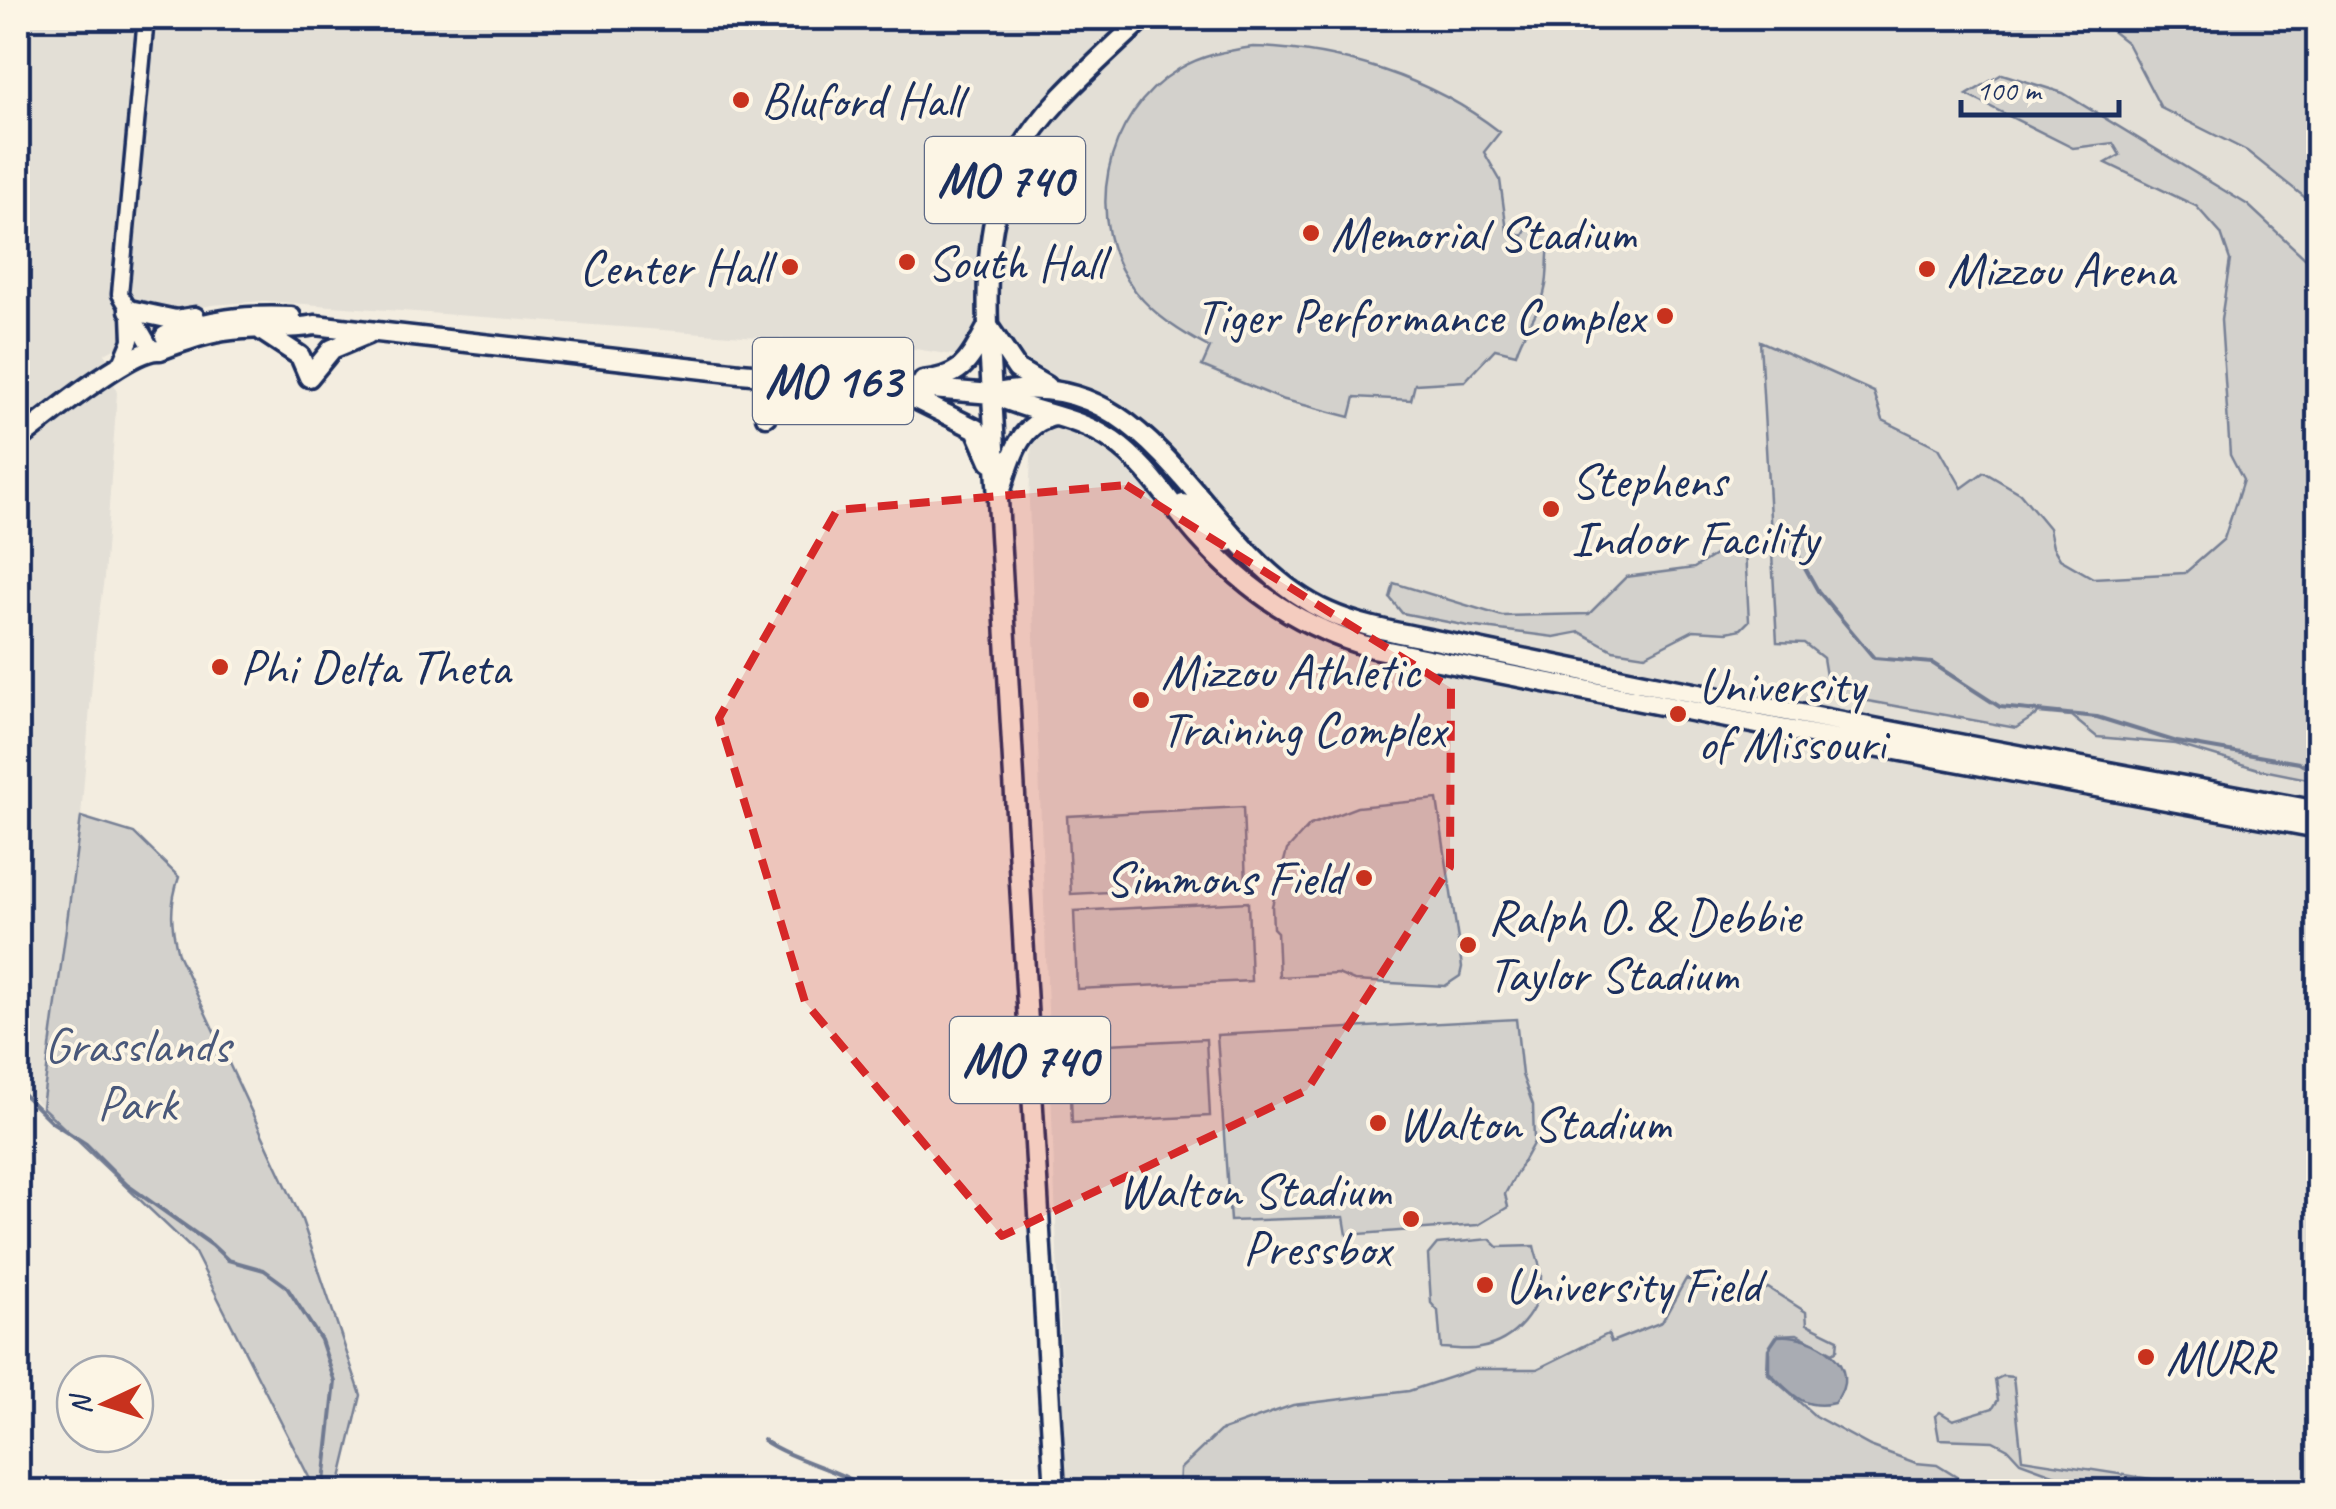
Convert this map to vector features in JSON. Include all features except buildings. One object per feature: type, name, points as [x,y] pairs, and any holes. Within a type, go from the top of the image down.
[{"type":"main road","name":"MO 740","points":[[1055,1492],[986,282],[991,226],[1016,155],[1052,103],[1144,18]]},
{"type":"main road","points":[[124,302],[176,320],[236,308],[294,351],[309,376],[332,349],[374,332]]},
{"type":"main road","name":"MO 163","points":[[18,440],[120,366],[152,349],[256,322],[298,317],[315,325],[801,378],[992,394],[1024,386],[1101,404],[1138,428],[1250,556],[1298,594],[1329,612],[1402,634],[2317,824]]},
{"type":"main road","points":[[888,385],[944,379],[957,373],[966,365],[988,326],[1017,369],[1062,394]]},
{"type":"main road","points":[[766,416],[773,397],[801,378]]},
{"type":"main road","points":[[888,385],[976,429],[990,458],[998,500]]},
{"type":"main road","name":"MO 163","points":[[992,394],[1019,407],[1059,415],[1112,440],[1151,472],[1201,540],[1262,598],[1334,637],[1777,728],[2317,824]]},
{"type":"main road","points":[[998,500],[1022,435],[1038,419],[1059,415]]},
{"type":"main road","points":[[1171,501],[1188,506],[1221,538],[1250,556]]},
{"type":"street","points":[[120,366],[130,340],[124,302],[146,18]]},
{"type":"street","points":[[124,302],[152,349]]},
{"type":"highlighted area","points":[[1126,485],[1451,688],[1450,867],[1307,1090],[1002,1236],[805,1002],[719,718],[837,510]]},
{"type":"shaded area","name":"University of Missouri","points":[[18,18],[2318,18],[2318,1491],[1066,1491],[1029,501],[1035,368],[909,348],[263,301],[181,311],[105,353],[117,393],[104,578],[81,817],[42,1107],[18,1083]]},
{"type":"shaded area","points":[[1778,1336],[1806,1340],[1832,1354],[1844,1376],[1843,1389],[1834,1403],[1805,1402],[1769,1372],[1769,1349]]},
{"type":"green space","points":[[2103,18],[2318,18],[2318,208],[2247,151],[2161,108],[2127,43],[2104,25]]},
{"type":"green space","name":"Memorial Stadium","points":[[1253,47],[1318,54],[1383,70],[1444,96],[1500,132],[1484,152],[1500,180],[1507,231],[1523,236],[1527,227],[1551,235],[1544,294],[1516,354],[1495,349],[1465,381],[1415,384],[1411,400],[1355,397],[1350,417],[1281,399],[1202,366],[1210,348],[1170,324],[1136,292],[1119,264],[1109,234],[1105,203],[1117,141],[1132,113],[1153,89],[1179,69],[1205,57]]},
{"type":"green space","points":[[2002,74],[2063,93],[2248,205],[2318,275],[2318,781],[2258,769],[2175,744],[2097,737],[2071,716],[2039,713],[2016,728],[1829,694],[1823,658],[1804,643],[1777,642],[1760,341],[1874,392],[1883,420],[1939,448],[1962,488],[1984,472],[2020,493],[2049,528],[2060,559],[2093,578],[2185,573],[2224,539],[2243,480],[2230,455],[2221,320],[2230,260],[2221,234],[2196,206],[2106,163],[2120,155],[2113,143],[2073,148],[1967,95]]},
{"type":"green space","points":[[1726,548],[1745,551],[1749,621],[1741,629],[1727,632],[1694,630],[1645,655],[1613,650],[1580,632],[1554,637],[1402,613],[1390,598],[1394,583],[1502,616],[1589,614],[1626,577],[1694,568]]},
{"type":"green space","name":"Simmons Field","points":[[1437,799],[1462,967],[1460,976],[1445,986],[1354,981],[1338,974],[1279,977],[1272,906],[1287,850],[1310,825],[1357,807]]},
{"type":"green space","points":[[1243,807],[1246,885],[1071,894],[1067,816]]},
{"type":"green space","name":"Grasslands Park","points":[[81,817],[134,833],[179,877],[172,916],[178,954],[302,1220],[361,1395],[338,1491],[316,1491],[194,1251],[42,1107]]},
{"type":"green space","points":[[1248,902],[1251,981],[1077,989],[1074,911]]},
{"type":"green space","name":"Walton Stadium","points":[[1516,1019],[1522,1075],[1533,1105],[1534,1142],[1505,1194],[1508,1207],[1478,1225],[1347,1235],[1344,1217],[1230,1221],[1217,1035]]},
{"type":"green space","points":[[1206,1039],[1210,1116],[1072,1123],[1069,1046]]},
{"type":"green space","name":"University Field","points":[[1490,1239],[1498,1247],[1534,1246],[1541,1276],[1531,1313],[1514,1332],[1492,1345],[1441,1348],[1438,1311],[1431,1303],[1428,1255],[1437,1244]]},
{"type":"green space","points":[[1686,1279],[1748,1298],[1768,1288],[1806,1312],[1807,1324],[1838,1339],[1833,1353],[1797,1334],[1777,1335],[1768,1349],[1767,1373],[1815,1416],[1870,1446],[1916,1463],[1937,1465],[1968,1484],[1999,1484],[2024,1491],[1179,1491],[1180,1469],[1220,1431],[1293,1405],[1409,1391],[1475,1369],[1537,1369],[1608,1334],[1611,1342],[1662,1322]]},
{"type":"green space","points":[[2013,1377],[2022,1459],[2202,1487],[2318,1478],[2318,1491],[2034,1491],[2076,1487],[2075,1482],[2020,1462],[1993,1441],[1939,1439],[1935,1416],[1940,1412],[1953,1420],[1993,1408],[1998,1400],[1995,1380]]},
{"type":"waterway","points":[[1789,539],[1818,591],[1874,658],[1932,663],[2000,707],[2097,717],[2177,742],[2299,763],[2318,774]]},
{"type":"waterway","points":[[2304,764],[2318,760]]},
{"type":"waterway","points":[[18,1089],[52,1122],[86,1144],[127,1185],[228,1260],[264,1270],[286,1286],[321,1340],[335,1382],[323,1492]]},
{"type":"waterway","points":[[763,1440],[871,1492]]},
{"type":"place","name":"Bluford Hall","points":[[741,100]]},
{"type":"place","name":"Memorial Stadium","points":[[1311,233]]},
{"type":"place","name":"South Hall","points":[[907,262]]},
{"type":"place","name":"Center Hall","points":[[790,267]]},
{"type":"place","name":"Mizzou Arena","points":[[1927,269]]},
{"type":"place","name":"Tiger Performance Complex","points":[[1665,316]]},
{"type":"place","name":"Stephens Indoor Facility","points":[[1551,509]]},
{"type":"place","name":"Phi Delta Theta","points":[[220,667]]},
{"type":"place","name":"Mizzou Athletic Training Complex","points":[[1141,700]]},
{"type":"place","name":"University of Missouri","points":[[1678,714]]},
{"type":"place","name":"Simmons Field","points":[[1364,878]]},
{"type":"place","name":"Ralph O. & Debbie Taylor Stadium","points":[[1468,945]]},
{"type":"place","name":"Walton Stadium","points":[[1378,1123]]},
{"type":"place","name":"Walton Stadium Pressbox","points":[[1411,1219]]},
{"type":"place","name":"University Field","points":[[1485,1285]]},
{"type":"place","name":"MURR","points":[[2146,1357]]}]
